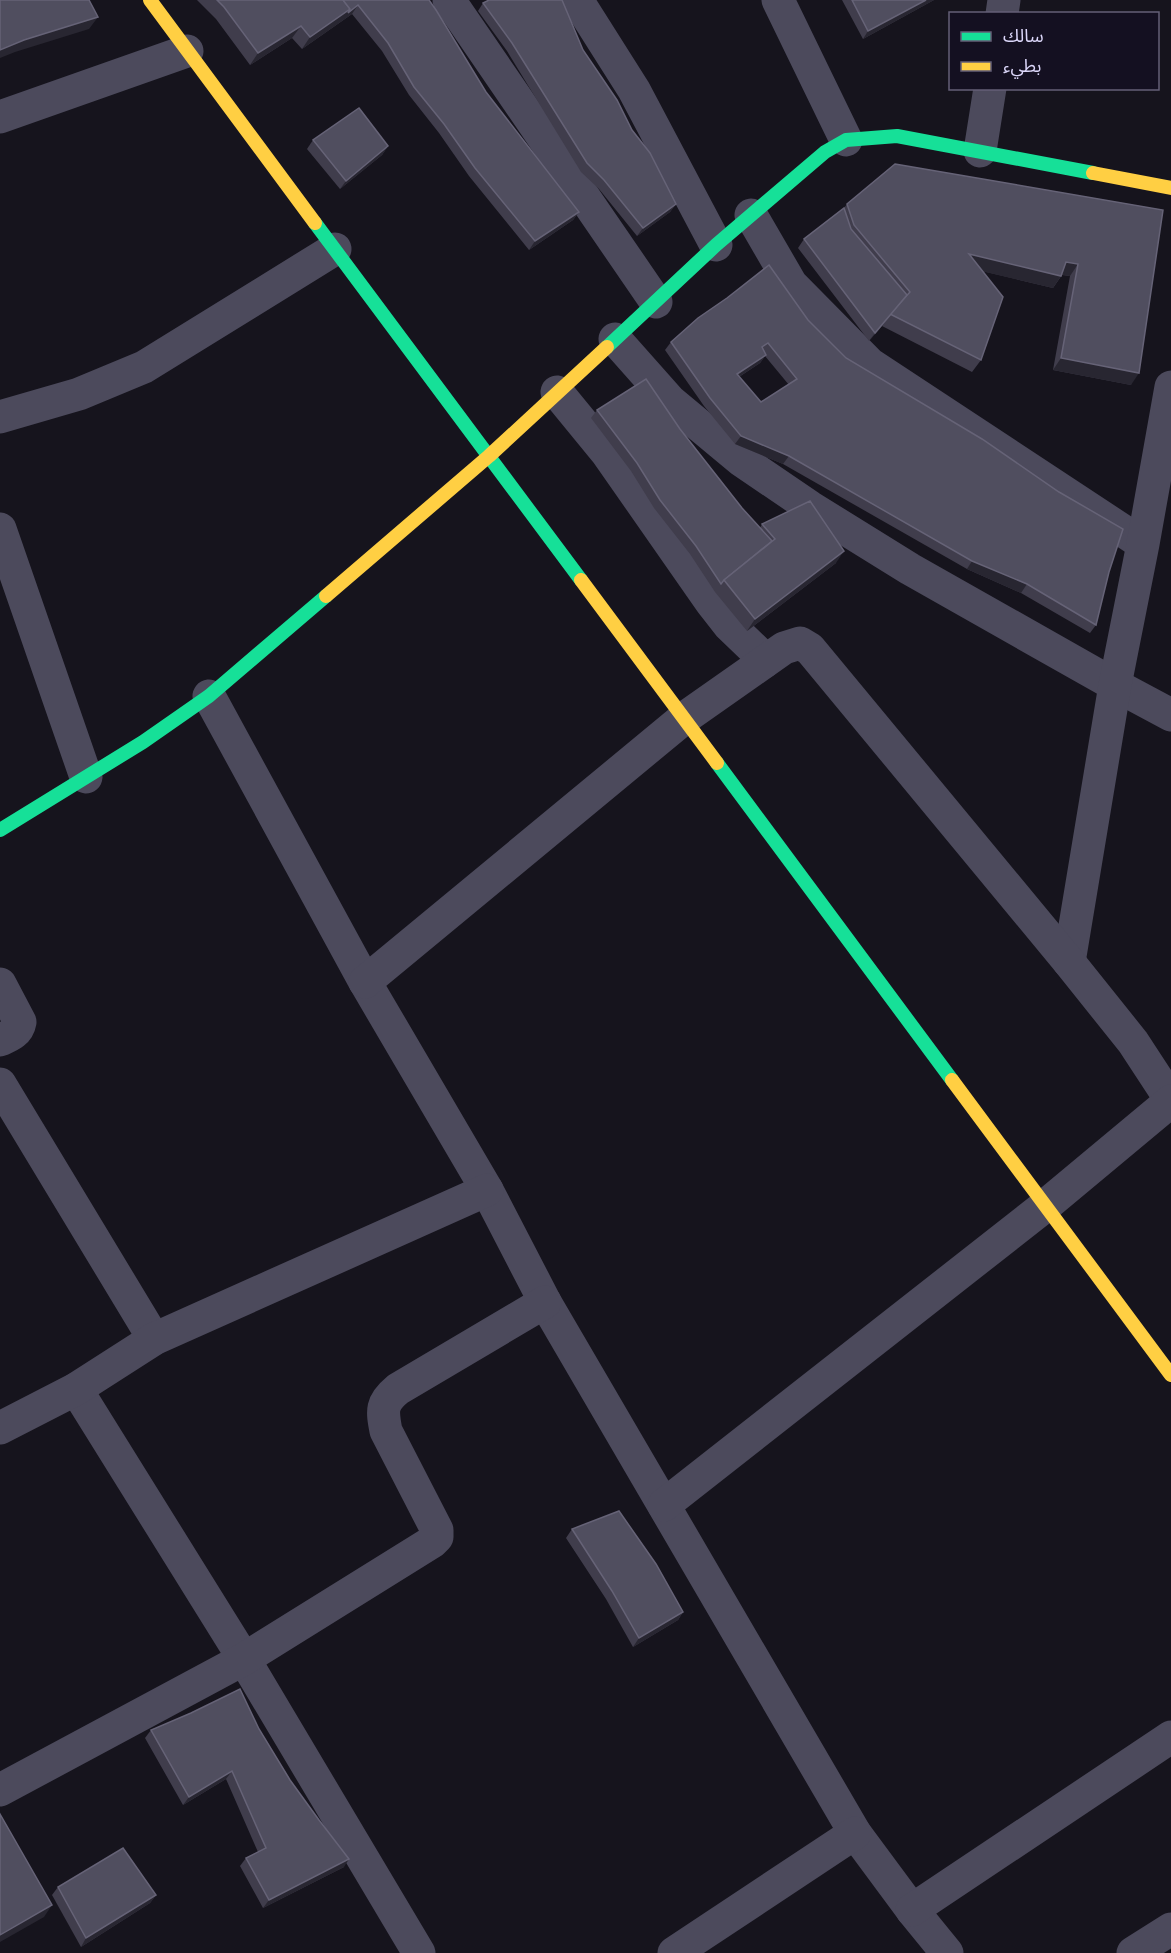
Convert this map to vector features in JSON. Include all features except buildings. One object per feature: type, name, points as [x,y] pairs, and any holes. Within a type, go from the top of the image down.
[{"type":"street","points":[[150,0],[1171,1375]]},
{"type":"street","points":[[577,0],[634,90],[716,245]]},
{"type":"street","points":[[778,0],[846,140]]},
{"type":"street","points":[[458,3],[656,302]]},
{"type":"street","points":[[0,117],[188,51]]},
{"type":"street","points":[[980,151],[990,90]]},
{"type":"street","points":[[0,830],[143,742],[209,696],[489,456],[716,245],[825,152],[846,140],[897,136],[1171,188]]},
{"type":"street","points":[[751,215],[791,284],[870,364],[1143,544]]},
{"type":"street","points":[[0,417],[79,394],[144,367],[335,249]]},
{"type":"street","points":[[615,339],[670,400],[741,460],[810,507],[910,569],[1171,715]]},
{"type":"street","points":[[1069,962],[1115,685],[1171,387]]},
{"type":"street","points":[[557,392],[607,453],[711,602],[764,662]]},
{"type":"street","points":[[0,530],[86,777]]},
{"type":"street","points":[[365,982],[683,719],[764,662],[792,644],[800,643],[810,649],[1069,962],[1133,1042],[1171,1101],[1045,1206],[664,1505]]},
{"type":"street","points":[[209,696],[365,982],[487,1190],[544,1302],[855,1833],[947,1953]]},
{"type":"street","points":[[0,984],[20,1022],[13,1034],[0,1040]]},
{"type":"street","points":[[0,1084],[154,1339]]},
{"type":"street","points":[[0,1428],[76,1389],[154,1339],[487,1190]]},
{"type":"street","points":[[0,1790],[244,1659],[432,1542],[437,1537],[437,1530],[386,1431],[383,1414],[386,1399],[398,1389],[544,1302]]},
{"type":"street","points":[[76,1389],[244,1659],[419,1953]]},
{"type":"street","points":[[912,1910],[1171,1737]]},
{"type":"street","points":[[674,1953],[855,1833]]},
{"type":"street","points":[[1133,1953],[1171,1929]]},
{"type":"traffic: fast","points":[[607,347],[716,245],[825,152],[846,140],[897,136],[1093,173]]},
{"type":"traffic: fast","points":[[315,223],[581,580]]},
{"type":"traffic: fast","points":[[0,830],[143,742],[209,696],[326,596]]},
{"type":"traffic: fast","points":[[717,763],[952,1080]]},
{"type":"traffic: slow","points":[[150,0],[315,223]]},
{"type":"traffic: slow","points":[[1093,173],[1171,188]]},
{"type":"traffic: slow","points":[[326,596],[489,456],[607,347]]},
{"type":"traffic: slow","points":[[581,580],[717,763]]},
{"type":"traffic: slow","points":[[952,1080],[1171,1375]]}]
